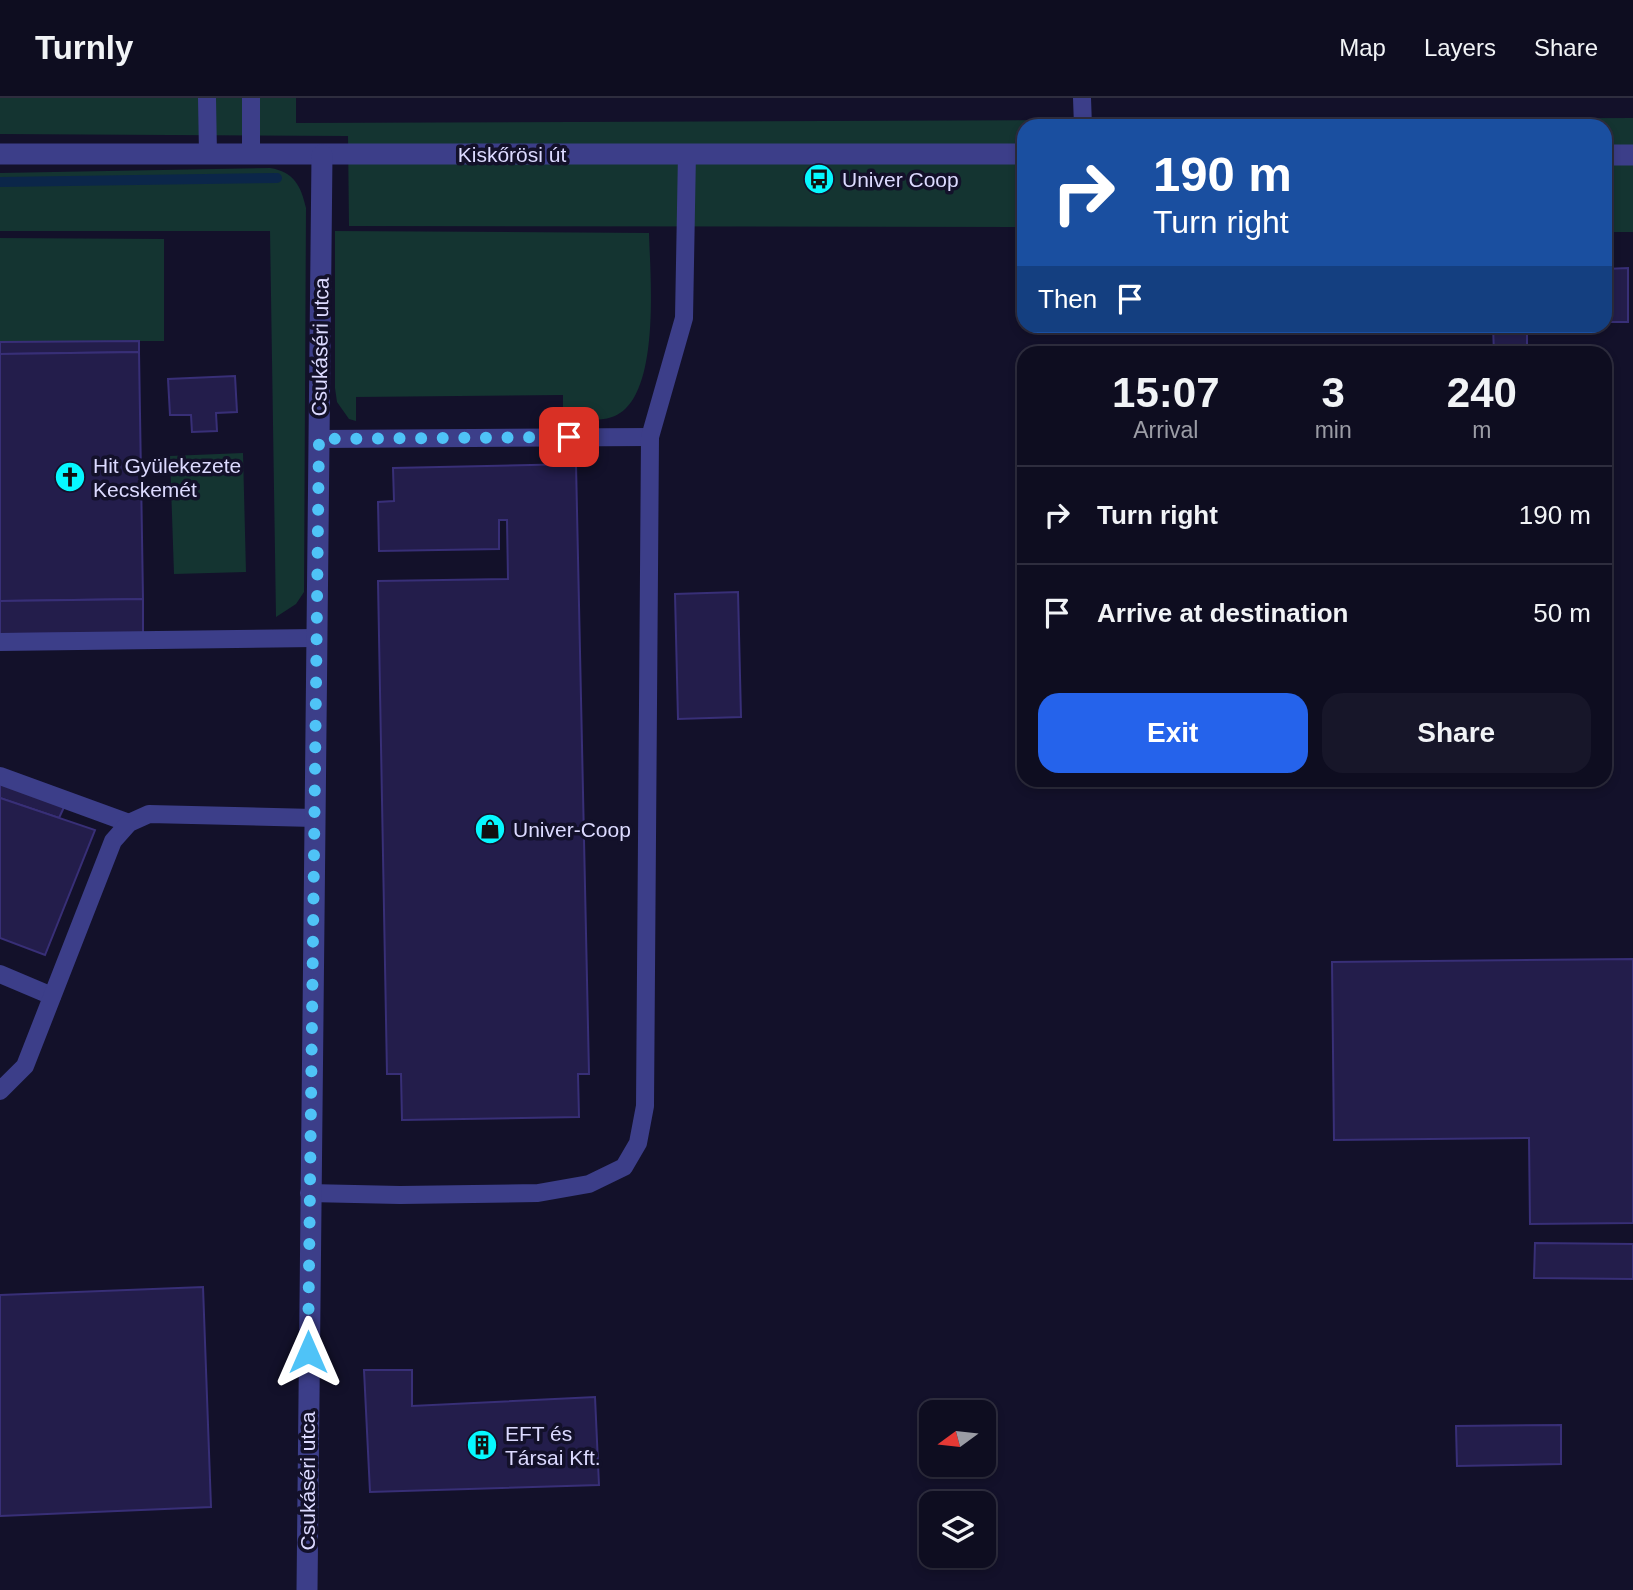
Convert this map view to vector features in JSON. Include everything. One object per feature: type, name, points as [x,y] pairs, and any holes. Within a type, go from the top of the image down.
[{"type":"street","name":"Kiskőrösi út","points":[[0,154],[1017,154]]},
{"type":"street","name":"Csukáséri utca","points":[[307,1590],[309,1193],[322,155]]},
{"type":"street","points":[[1612,155],[1633,155]]},
{"type":"lane","points":[[206,98],[208,154]]},
{"type":"lane","points":[[251,98],[251,155]]},
{"type":"lane","points":[[1082,98],[1083,119]]},
{"type":"lane","points":[[309,1193],[538,1193],[589,1184],[624,1167],[638,1143],[645,1106],[650,437],[684,318],[687,153]]},
{"type":"lane","points":[[319,439],[650,437]]},
{"type":"lane","points":[[0,642],[316,638]]},
{"type":"lane","points":[[0,776],[129,823]]},
{"type":"lane","points":[[0,1091],[25,1066],[113,841],[129,823],[149,814],[314,818]]},
{"type":"lane","points":[[0,974],[52,996]]},
{"type":"green space","points":[[0,98],[296,98],[296,123],[1017,120],[1017,227],[349,226],[348,136],[0,134]]},
{"type":"green space","points":[[1633,118],[1633,232],[1612,232],[1612,119],[1366,119]]},
{"type":"green space","points":[[270,168],[285,173],[295,181],[306,208],[304,592],[296,604],[276,617],[270,231],[0,231],[0,173]]},
{"type":"green space","points":[[335,231],[649,233],[650,334],[639,387],[628,406],[612,417],[601,419],[563,419],[563,395],[356,397],[356,421],[349,419],[337,402],[335,388]]},
{"type":"green space","points":[[0,238],[164,239],[164,341],[0,341]]},
{"type":"green space","points":[[243,453],[246,572],[174,574],[170,456]]},
{"type":"building","points":[[1628,268],[1628,322],[1612,322],[1612,269]]},
{"type":"building","points":[[1493,333],[1527,333],[1527,346],[1494,346]]},
{"type":"building","points":[[139,341],[139,352],[0,354],[0,342]]},
{"type":"building","name":"Hit Gyülekezete Kecskemét","points":[[139,352],[143,599],[0,601],[0,354]]},
{"type":"building","points":[[235,376],[237,412],[216,413],[217,431],[192,432],[191,415],[170,415],[168,379]]},
{"type":"building","points":[[576,464],[589,1074],[578,1074],[579,1117],[402,1120],[401,1074],[387,1074],[378,581],[508,579],[507,520],[499,520],[499,549],[379,551],[378,502],[394,501],[393,468]]},
{"type":"building","points":[[738,592],[741,717],[678,719],[675,594]]},
{"type":"building","points":[[143,599],[143,633],[0,634],[0,601]]},
{"type":"building","points":[[0,782],[65,805],[59,818],[0,798]]},
{"type":"building","points":[[0,798],[95,830],[45,955],[0,938]]},
{"type":"building","points":[[1633,959],[1633,1223],[1530,1224],[1529,1138],[1334,1140],[1332,962]]},
{"type":"building","points":[[1535,1243],[1633,1244],[1633,1279],[1534,1278]]},
{"type":"building","points":[[203,1287],[211,1507],[0,1516],[0,1295]]},
{"type":"building","name":"EFT és Társai Kft.","points":[[364,1370],[412,1370],[412,1406],[595,1397],[599,1485],[370,1492]]},
{"type":"building","points":[[1561,1425],[1561,1464],[1457,1466],[1456,1426]]},
{"type":"waterway","points":[[0,182],[277,178]]},
{"type":"place","name":"Univer Coop","points":[[819,179]]},
{"type":"place","name":"Hit Gyülekezete Kecskemét","points":[[70,477]]},
{"type":"place","name":"Univer-Coop","points":[[490,829]]},
{"type":"place","name":"EFT és Társai Kft.","points":[[482,1445]]},
{"type":"route","points":[[308,1352],[319,439],[569,437]]}]
